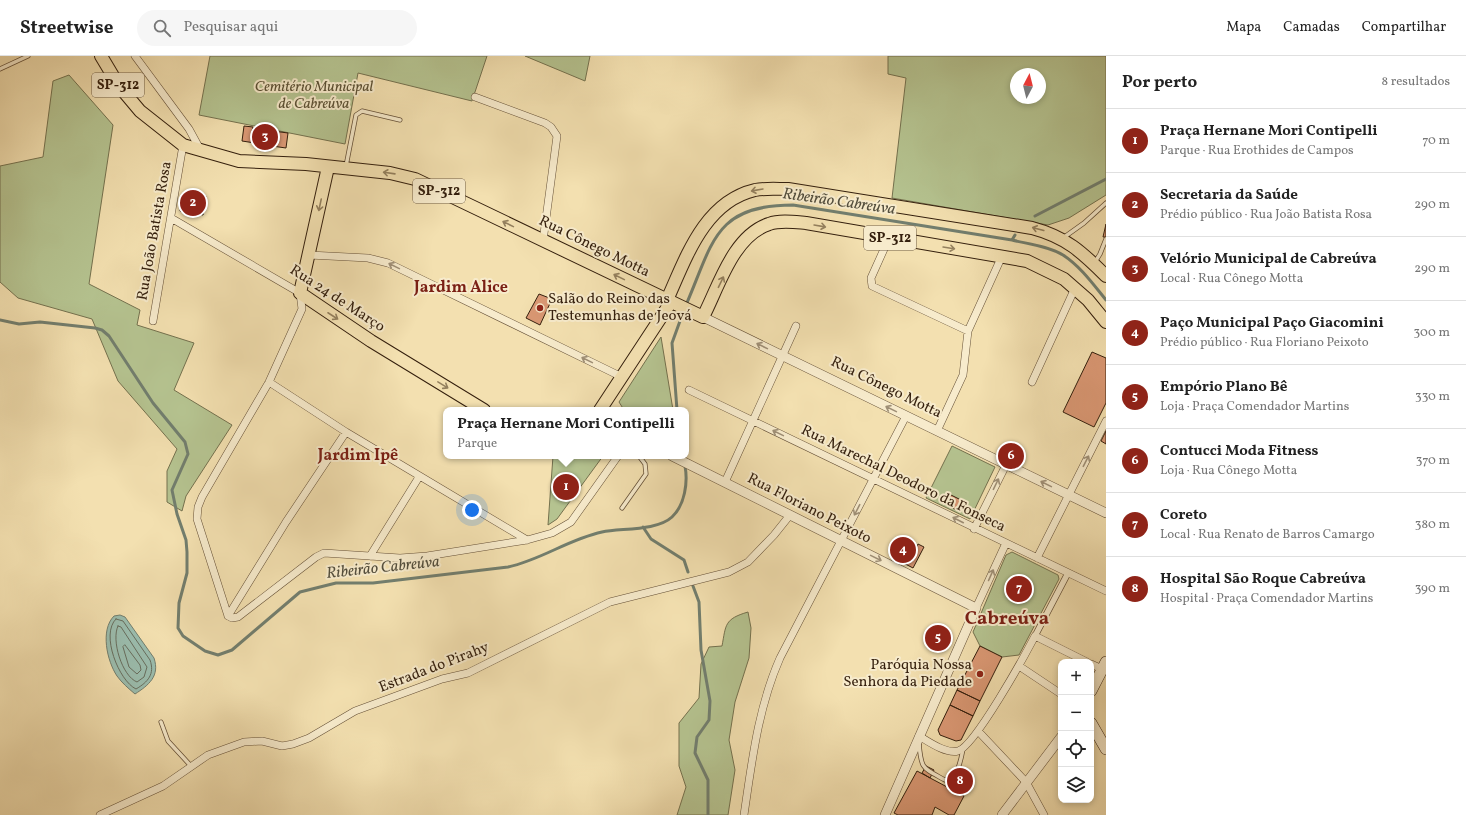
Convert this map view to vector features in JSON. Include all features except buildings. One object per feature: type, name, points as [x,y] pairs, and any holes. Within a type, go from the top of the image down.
[{"type":"main road","name":"Rua Cônego Motta","points":[[101,56],[118,86],[140,111],[183,145],[239,160],[390,173],[415,179],[698,315]]},
{"type":"main road","points":[[300,293],[328,167]]},
{"type":"main road","name":"SP-312","points":[[671,303],[698,235],[714,212],[728,202],[755,190],[788,189],[1020,225],[1045,231],[1062,238],[1077,248],[1106,276]]},
{"type":"main road","name":"SP-312","points":[[698,315],[734,255],[754,231],[770,223],[806,223],[1026,261],[1064,279],[1088,300],[1106,322]]},
{"type":"main road","name":"Rua 24 de Março","points":[[300,293],[371,340],[479,407]]},
{"type":"main road","points":[[605,407],[622,377],[671,303]]},
{"type":"main road","points":[[1094,686],[1104,666]]},
{"type":"main road","points":[[1094,728],[1106,748]]},
{"type":"street","points":[[135,56],[189,129],[201,151]]},
{"type":"street","points":[[475,97],[545,123],[551,127],[557,136],[543,241]]},
{"type":"street","name":"Rua João Batista Rosa","points":[[152,321],[183,145]]},
{"type":"street","name":"Rua 24 de Março","points":[[171,218],[300,293]]},
{"type":"street","points":[[889,238],[871,278],[872,286],[968,331]]},
{"type":"street","points":[[309,255],[368,258],[388,263],[622,377]]},
{"type":"street","points":[[937,431],[963,375],[968,331],[1002,256]]},
{"type":"street","points":[[1032,382],[1075,288]]},
{"type":"street","points":[[228,616],[197,519],[198,507],[202,496],[270,382],[302,309],[300,293]]},
{"type":"street","name":"Rua Cônego Motta","points":[[698,315],[1106,514]]},
{"type":"street","points":[[725,482],[796,326]]},
{"type":"street","points":[[270,382],[346,432],[419,477],[527,540]]},
{"type":"street","name":"Rua Marechal Deodoro da Fonseca","points":[[689,390],[974,529],[1106,591]]},
{"type":"street","points":[[744,815],[755,740],[769,683],[841,540],[906,416]]},
{"type":"street","points":[[1037,558],[1106,421]]},
{"type":"street","points":[[228,616],[286,522],[346,432]]},
{"type":"street","points":[[228,616],[232,618],[238,617],[316,557],[324,553],[400,558],[427,556],[527,540],[552,534],[571,522],[616,459]]},
{"type":"street","name":"Rua Floriano Peixoto","points":[[678,459],[976,608]]},
{"type":"street","points":[[974,529],[1006,465]]},
{"type":"street","points":[[370,556],[419,477]]},
{"type":"street","name":"Estrada do Pirahy","points":[[100,815],[163,786],[208,755],[244,742],[262,741],[282,746],[293,744],[308,738],[355,711],[442,679],[468,673],[610,602],[728,572],[748,562],[774,535],[790,515]]},
{"type":"street","points":[[885,815],[1006,543]]},
{"type":"street","points":[[919,736],[952,752],[963,749],[978,731],[1019,666],[1068,573]]},
{"type":"street","points":[[1035,636],[1081,659]]},
{"type":"street","points":[[1094,664],[1104,666]]},
{"type":"street","points":[[1019,666],[1058,692]]},
{"type":"street","points":[[978,731],[1026,782],[1044,815]]},
{"type":"street","points":[[1002,815],[1058,741]]},
{"type":"lane","points":[[0,69],[28,56]]},
{"type":"lane","points":[[346,169],[356,115],[358,112],[362,111],[400,120]]},
{"type":"lane","points":[[1062,238],[1084,223],[1106,203]]},
{"type":"lane","points":[[1094,264],[1106,239]]},
{"type":"lane","points":[[622,508],[646,474],[645,464],[641,459]]},
{"type":"lane","points":[[161,722],[168,741],[191,766]]},
{"type":"lane","points":[[919,736],[921,762],[923,768],[946,780],[953,776],[959,766],[963,749]]},
{"type":"green space","name":"Cemitério Municipal de Cabreúva","points":[[210,56],[487,56],[472,101],[358,73],[345,144],[199,115]]},
{"type":"green space","points":[[525,56],[590,56],[585,81]]},
{"type":"green space","points":[[888,56],[1106,56],[1106,195],[1069,218],[1048,225],[892,198],[906,78],[888,74]]},
{"type":"green space","points":[[69,75],[113,125],[89,284],[140,310],[137,325],[194,343],[174,390],[232,425],[186,496],[182,511],[167,502],[167,471],[177,449],[118,381],[92,319],[18,298],[0,282],[0,166],[43,157],[53,81]]},
{"type":"green space","points":[[661,337],[673,407],[622,407],[619,402]]},
{"type":"green space","points":[[952,446],[995,467],[970,519],[926,498]]},
{"type":"green space","points":[[553,459],[601,459],[557,519],[548,525]]},
{"type":"green space","points":[[1012,552],[1058,575],[1059,579],[1019,655],[1002,657],[980,646],[973,632],[1006,555]]},
{"type":"green space","points":[[748,612],[751,628],[749,658],[735,702],[729,740],[735,770],[728,815],[677,815],[686,787],[679,766],[679,723],[699,698],[701,664],[709,647],[722,646],[724,633],[730,620]]},
{"type":"water","points":[[120,615],[125,617],[154,658],[156,670],[152,679],[145,687],[135,694],[123,683],[113,670],[106,646],[107,629],[110,622],[114,616]]},
{"type":"waterway","points":[[1035,216],[1106,179]]},
{"type":"waterway","name":"Ribeirão Cabreúva","points":[[686,305],[711,246],[720,232],[732,220],[747,212],[767,207],[793,205],[1012,240],[1044,247],[1063,255],[1075,264],[1106,300]]},
{"type":"waterway","name":"Ribeirão Cabreúva","points":[[1012,240],[1015,235]]},
{"type":"waterway","name":"Ribeirão Cabreúva","points":[[677,407],[672,343],[684,310]]},
{"type":"waterway","name":"Ribeirão Cabreúva","points":[[0,320],[19,324],[40,322],[102,330],[109,336],[153,403],[185,442],[188,454],[172,490],[177,514],[186,540],[187,552],[187,573],[179,603],[178,628],[183,636],[205,651],[218,655],[232,650],[300,592],[336,583],[373,583],[508,567],[532,560],[566,544],[590,535],[602,532],[648,527],[665,522],[672,517],[683,500],[686,486],[685,466]]},
{"type":"waterway","points":[[643,527],[651,539],[684,560],[688,572]]},
{"type":"waterway","points":[[693,586],[699,602],[701,650],[710,701],[709,720],[697,737],[695,753],[708,780],[708,815]]},
{"type":"place","name":"Velório Municipal de Cabreúva","points":[[265,137]]},
{"type":"place","name":"Secretaria da Saúde","points":[[193,203]]},
{"type":"place","name":"Salão do Reino das Testemunhas de Jeová","points":[[540,308]]},
{"type":"place","name":"Contucci Moda Fitness","points":[[1011,456]]},
{"type":"place","name":"Praça Hernane Mori Contipelli","points":[[566,487]]},
{"type":"place","name":"Paço Municipal Paço Giacomini","points":[[903,550]]},
{"type":"place","name":"Coreto","points":[[1019,589]]},
{"type":"place","name":"Empório Plano Bê","points":[[938,638]]},
{"type":"place","name":"Paróquia Nossa Senhora da Piedade","points":[[980,674]]},
{"type":"place","name":"Hospital São Roque Cabreúva","points":[[960,781]]},
{"type":"district","name":"Jardim Alice","points":[[461,288]]},
{"type":"district","name":"Jardim Ipê","points":[[358,456]]},
{"type":"district","name":"Cabreúva","points":[[1007,619]]}]
